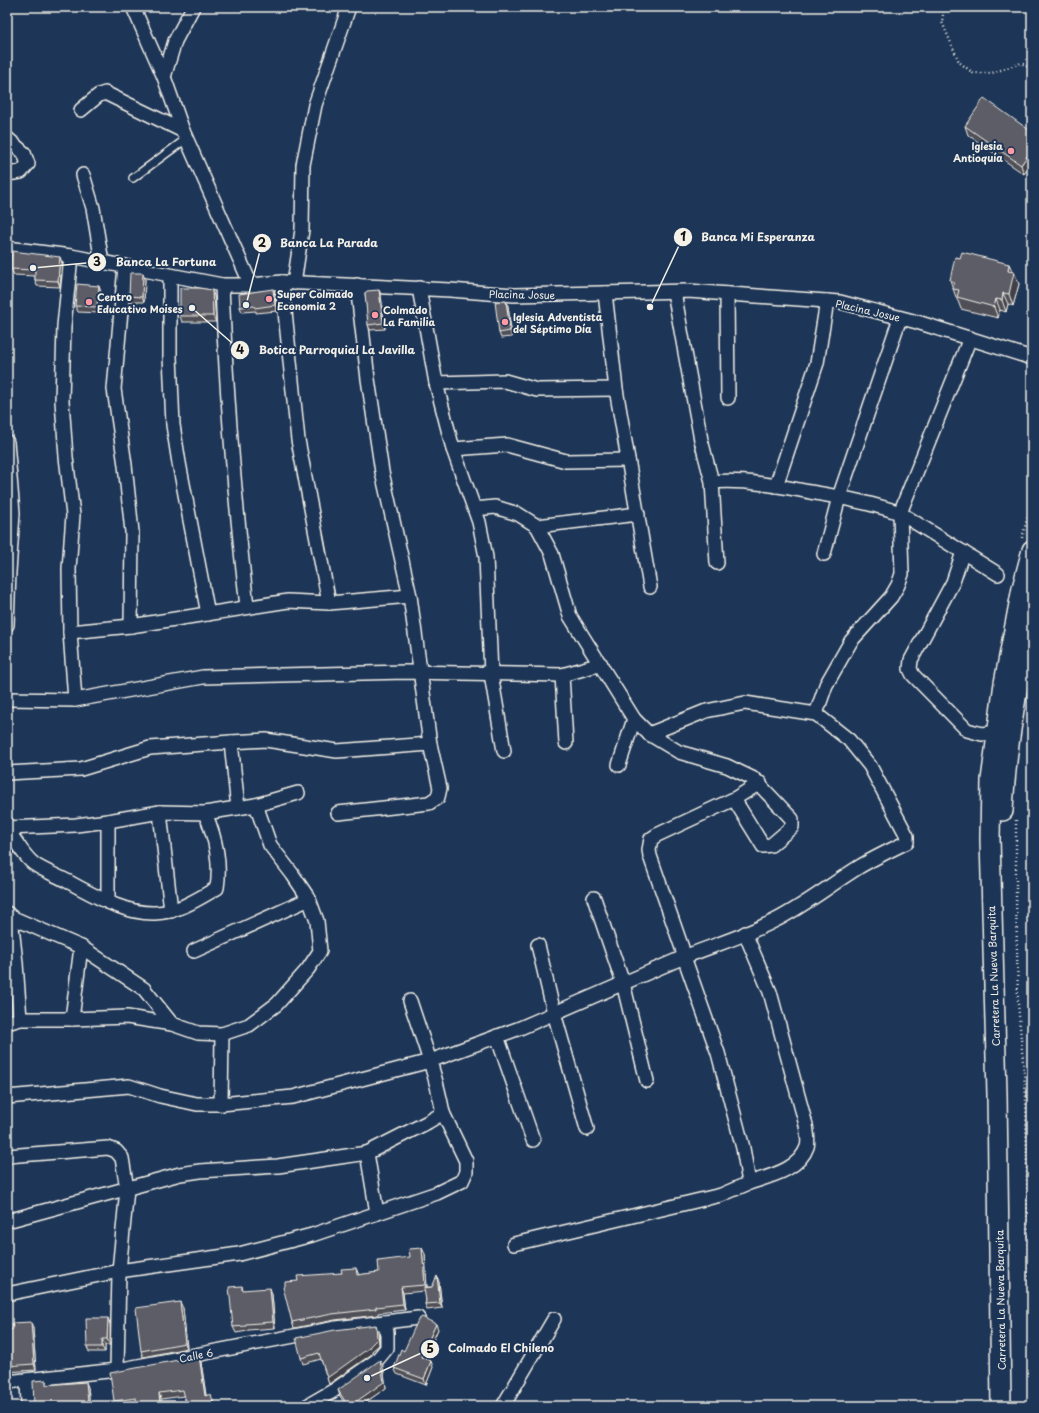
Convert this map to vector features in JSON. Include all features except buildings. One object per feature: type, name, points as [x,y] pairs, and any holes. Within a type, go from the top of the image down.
[{"type":"street","points":[[133,7],[164,77],[185,135],[251,285]]},
{"type":"street","points":[[164,77],[175,41],[193,7]]},
{"type":"street","points":[[329,603],[298,440],[288,282],[302,230],[304,165],[314,113],[349,7]]},
{"type":"street","points":[[81,110],[99,95],[105,93],[185,135]]},
{"type":"street","points":[[7,138],[24,153],[28,164],[21,172],[7,174]]},
{"type":"street","points":[[83,175],[93,208],[102,262]]},
{"type":"street","name":"Placina Josue","points":[[7,248],[71,256],[222,285],[251,285],[288,282],[419,288],[514,295],[688,291],[840,302],[970,338],[1032,358]]},
{"type":"street","points":[[71,256],[64,326],[62,401],[66,457],[73,515],[69,569],[70,632],[75,700]]},
{"type":"street","points":[[125,266],[114,389],[125,465],[132,532],[131,626]]},
{"type":"street","points":[[170,276],[170,356],[173,425],[180,471],[208,614]]},
{"type":"street","points":[[222,285],[225,366],[239,540],[247,607]]},
{"type":"street","points":[[338,813],[429,803],[438,797],[440,788],[430,744],[410,596],[382,472],[368,379],[357,285]]},
{"type":"street","points":[[419,288],[436,383],[453,449],[480,522],[486,557],[491,674],[504,751]]},
{"type":"street","points":[[674,292],[701,440],[712,482],[717,563]]},
{"type":"street","points":[[605,293],[616,389],[650,587]]},
{"type":"street","points":[[727,294],[728,398]]},
{"type":"street","points":[[776,486],[817,363],[827,301]]},
{"type":"street","points":[[824,554],[839,497],[900,318]]},
{"type":"street","points":[[816,714],[826,685],[851,641],[891,596],[898,585],[902,574],[900,513],[970,338]]},
{"type":"street","points":[[436,383],[504,381],[537,390],[616,389]]},
{"type":"street","points":[[7,442],[13,513],[7,625]]},
{"type":"street","points":[[453,449],[507,446],[566,461],[628,460]]},
{"type":"street","points":[[712,482],[721,481],[776,486],[863,502],[900,513],[998,574]]},
{"type":"street","points":[[475,509],[495,507],[518,514],[537,526],[552,554],[570,616],[634,719],[649,734],[679,752],[727,766],[760,783],[792,820],[792,827],[771,845],[763,846],[734,799]]},
{"type":"street","points":[[537,526],[638,514]]},
{"type":"street","name":"Carretera La Nueva Barquita","points":[[998,780],[998,732],[1004,684],[1022,588],[1032,550]]},
{"type":"street","points":[[963,552],[953,582],[911,660],[910,669],[913,676],[923,684],[967,730],[982,734],[998,732]]},
{"type":"street","points":[[70,632],[131,626],[288,601],[329,603],[410,596]]},
{"type":"street","name":"Carretera La Nueva Barquita","points":[[1013,1406],[1003,897],[990,839],[998,780],[1032,613]]},
{"type":"street","points":[[7,699],[75,700],[203,677],[313,673],[406,672],[562,675],[601,664]]},
{"type":"street","points":[[562,675],[566,743]]},
{"type":"street","points":[[7,1097],[129,1086],[160,1096],[196,1104],[221,1104],[293,1097],[430,1061],[554,1013],[684,957],[774,921],[820,894],[881,854],[907,842],[907,836],[870,766],[849,740],[816,714],[744,703],[706,711],[649,734]]},
{"type":"street","points":[[619,765],[634,719]]},
{"type":"street","points":[[7,773],[81,769],[150,748],[231,742],[266,740],[337,751],[430,744]]},
{"type":"street","points":[[231,742],[238,808]]},
{"type":"street","points":[[749,1183],[743,1148],[718,1054],[649,850],[651,839],[734,799],[760,783]]},
{"type":"street","points":[[205,813],[212,829],[218,858],[219,875],[217,888],[190,904],[171,911],[155,913],[138,911],[108,902],[33,863],[16,843],[7,826],[76,825],[160,812],[205,813],[256,805],[298,793]]},
{"type":"street","points":[[172,1024],[144,989],[81,947],[9,915],[13,1021],[128,1017],[172,1024],[198,1033],[222,1034],[249,1025],[277,1004],[312,963],[320,951],[317,921],[309,899],[270,845],[256,805]]},
{"type":"street","points":[[160,812],[171,911]]},
{"type":"street","points":[[108,821],[108,902]]},
{"type":"street","name":"Carretera La Nueva Barquita","points":[[1001,1406],[997,1094],[1003,897]]},
{"type":"street","points":[[594,898],[623,983],[647,1081]]},
{"type":"street","points":[[194,951],[309,899]]},
{"type":"street","points":[[514,1244],[721,1196],[749,1183],[779,1173],[796,1164],[804,1155],[808,1146],[806,1125],[772,999],[745,933]]},
{"type":"street","points":[[538,945],[554,1013],[587,1130]]},
{"type":"street","points":[[72,1019],[81,947]]},
{"type":"street","points":[[7,1294],[119,1271],[240,1254],[312,1235],[438,1193],[462,1181],[465,1177],[467,1168],[466,1161],[443,1113],[440,1096],[430,1061],[410,1001]]},
{"type":"street","points":[[221,1104],[222,1034]]},
{"type":"street","points":[[497,1036],[533,1140]]},
{"type":"street","points":[[7,1222],[180,1174],[200,1171],[278,1166],[367,1153],[443,1113]]},
{"type":"street","points":[[7,1156],[108,1148],[116,1150],[122,1158],[127,1189],[119,1271],[117,1370]]},
{"type":"street","points":[[367,1153],[377,1213]]},
{"type":"street","name":"Calle 6","points":[[7,1382],[117,1370],[336,1328],[418,1318]]},
{"type":"street","points":[[503,1406],[554,1319]]},
{"type":"street","points":[[307,1406],[333,1391],[377,1360],[387,1348],[387,1332],[384,1322]]},
{"type":"street","points":[[27,1380],[28,1406]]},
{"type":"lane","points":[[133,178],[185,135]]},
{"type":"path","points":[[944,7],[942,22],[959,62],[973,73],[992,73],[1021,63],[1032,69]]},
{"type":"path","points":[[1016,813],[1003,897],[1018,1003],[1026,1097],[1030,1406]]},
{"type":"place","name":"Iglesia Antioquía","points":[[1011,151]]},
{"type":"place","name":"Banca La Fortuna","points":[[33,268]]},
{"type":"place","name":"Super Colmado Economia 2","points":[[269,299]]},
{"type":"place","name":"Centro Educativo Moises","points":[[89,302]]},
{"type":"place","name":"Banca La Parada","points":[[246,305]]},
{"type":"place","name":"Banca Mi Esperanza","points":[[650,307]]},
{"type":"place","name":"Botica Parroquial La Javilla","points":[[192,308]]},
{"type":"place","name":"Colmado La Familia","points":[[375,315]]},
{"type":"place","name":"Iglesia Adventista del Séptimo Día","points":[[505,322]]},
{"type":"place","name":"Colmado El Chileno","points":[[367,1378]]}]
